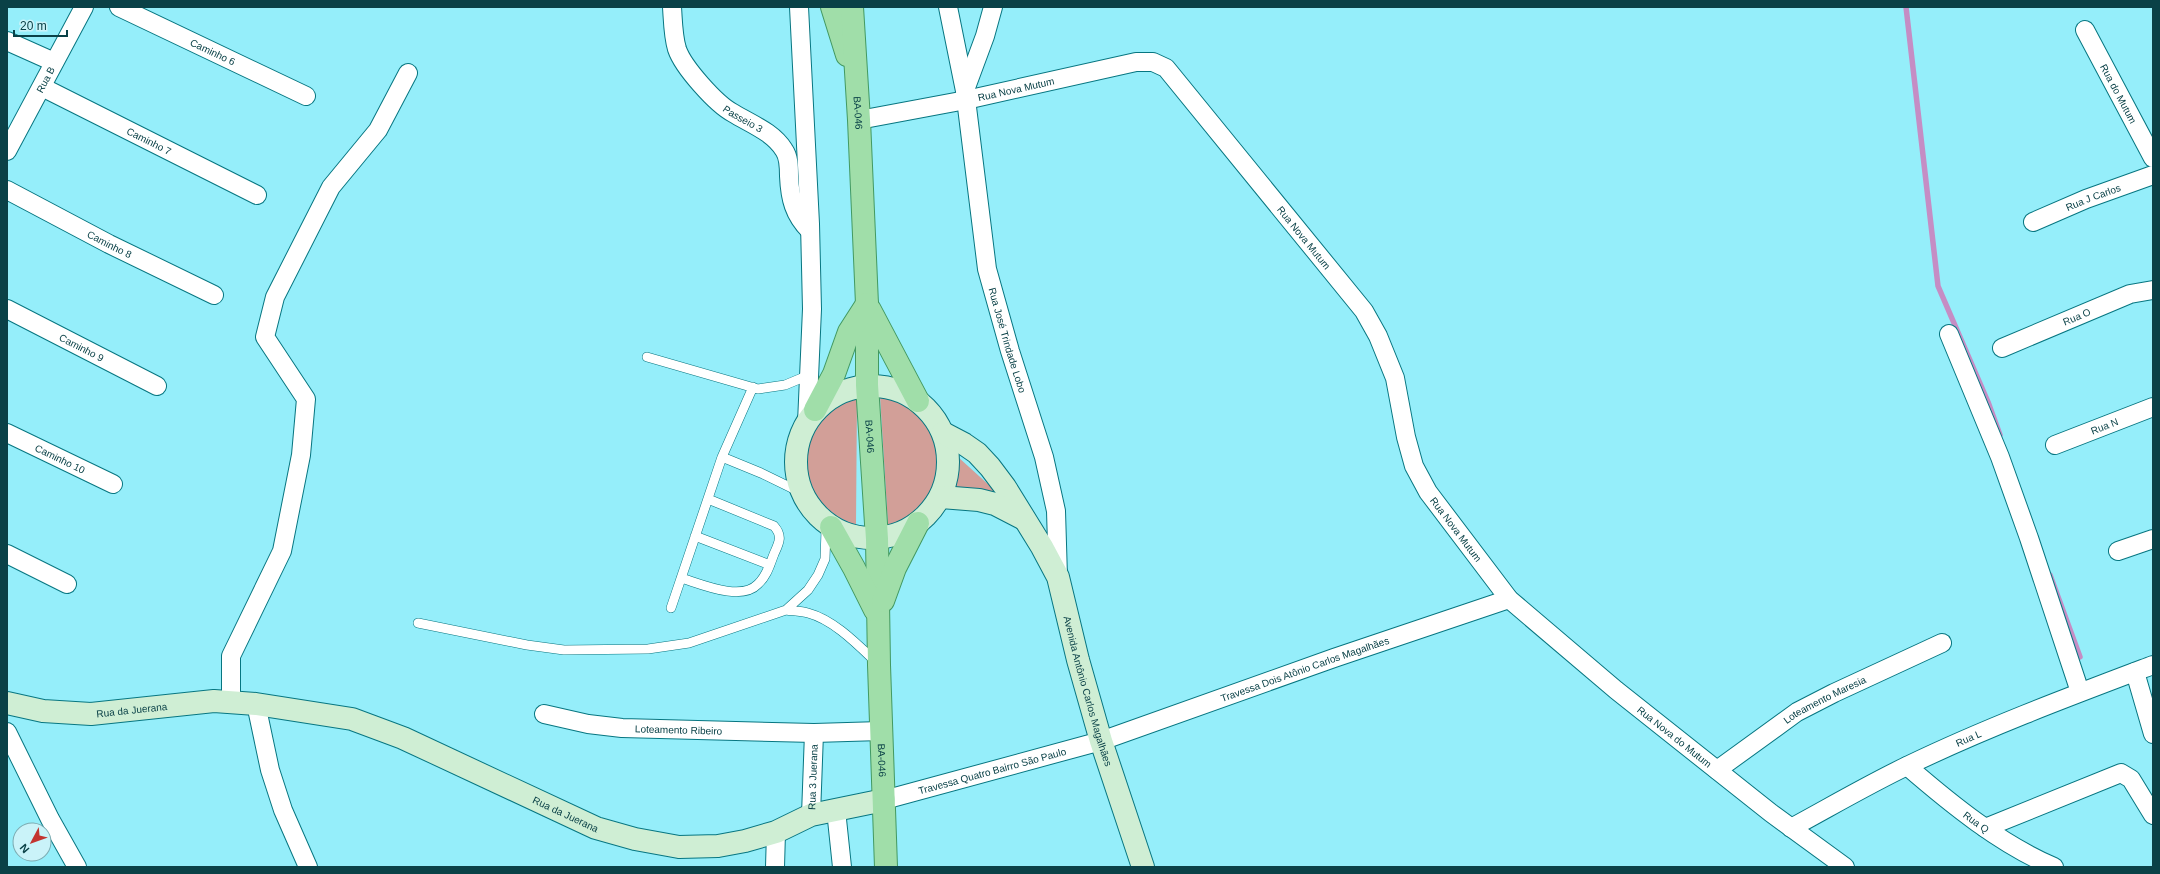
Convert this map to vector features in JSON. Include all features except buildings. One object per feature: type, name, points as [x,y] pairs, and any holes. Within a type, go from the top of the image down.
[{"type":"main road","points":[[832,7],[858,88]]},
{"type":"main road","name":"BA-046","points":[[852,7],[858,88],[868,385],[877,539],[879,665],[886,867]]},
{"type":"main road","points":[[866,304],[918,401]]},
{"type":"main road","points":[[866,304],[849,332],[834,374],[811,416],[796,450],[796,472],[802,493],[814,512],[828,525],[854,568],[878,616]]},
{"type":"main road","points":[[811,416],[830,397],[848,389],[868,385],[894,389],[918,401],[933,415],[943,434],[949,455],[948,476],[941,497],[925,518],[903,533],[877,539],[853,537],[828,525]]},
{"type":"main road","name":"Avenida Antônio Carlos Magalhães","points":[[943,434],[964,444],[977,453],[1005,487],[1058,577],[1078,660],[1101,741],[1143,867]]},
{"type":"main road","points":[[941,497],[979,500],[995,504],[1024,519]]},
{"type":"main road","points":[[878,616],[895,568],[918,523]]},
{"type":"main road","name":"Rua da Juerana","points":[[7,703],[43,711],[91,714],[214,701],[256,704],[352,719],[403,738],[596,828],[635,839],[679,846],[718,846],[745,841],[776,832],[811,815],[884,800]]},
{"type":"street","name":"Rua B","points":[[7,151],[84,7]]},
{"type":"street","name":"Caminho 6","points":[[119,7],[306,96]]},
{"type":"street","name":"Passeio 3","points":[[672,7],[675,38],[678,50],[685,63],[731,112],[762,129],[780,143],[786,152],[789,164],[790,193],[794,210],[801,222],[810,231]]},
{"type":"street","points":[[799,7],[810,231],[812,309],[809,375],[811,416]]},
{"type":"street","name":"Rua José Trindade Lobo","points":[[948,7],[966,96],[987,269],[1010,351],[1046,464],[1056,511],[1058,577]]},
{"type":"street","points":[[966,96],[993,7]]},
{"type":"street","name":"Rua do Mutum","points":[[2085,30],[2153,158]]},
{"type":"street","points":[[7,41],[54,62]]},
{"type":"street","name":"Rua Nova Mutum","points":[[859,120],[966,96],[1136,62],[1153,62],[1166,68],[1364,311],[1378,336],[1395,378],[1406,437],[1414,466],[1428,492],[1509,599]]},
{"type":"street","points":[[231,702],[231,656],[282,551],[301,456],[306,399],[265,337],[275,297],[331,187],[378,130],[408,73]]},
{"type":"street","name":"Caminho 7","points":[[42,87],[257,195]]},
{"type":"street","name":"Rua J Carlos","points":[[2033,222],[2153,175]]},
{"type":"street","name":"Caminho 8","points":[[7,190],[109,244],[214,295]]},
{"type":"street","name":"Rua O","points":[[2002,348],[2130,294],[2153,290]]},
{"type":"street","name":"Caminho 9","points":[[7,309],[157,386]]},
{"type":"street","points":[[1949,334],[2000,456],[2032,545],[2080,692]]},
{"type":"street","name":"Rua N","points":[[2055,445],[2153,407]]},
{"type":"street","name":"Caminho 10","points":[[7,433],[113,484]]},
{"type":"street","points":[[2118,551],[2153,539]]},
{"type":"street","points":[[7,554],[67,584]]},
{"type":"street","name":"Travessa Dois Atônio Carlos Magalhães","points":[[1101,741],[1334,658],[1509,599]]},
{"type":"street","name":"Rua Nova do Mutum","points":[[1509,599],[1616,690],[1791,828],[1845,867]]},
{"type":"street","name":"Loteamento Maresia","points":[[1717,770],[1796,712],[1834,692],[1942,644]]},
{"type":"street","name":"Rua L","points":[[1791,828],[1907,766],[1956,743],[2080,692],[2153,665]]},
{"type":"street","points":[[2135,672],[2153,734]]},
{"type":"street","points":[[256,704],[270,770],[283,810],[308,867]]},
{"type":"street","name":"Loteamento Ribeiro","points":[[544,714],[588,724],[622,728],[814,733]]},
{"type":"street","name":"Rua 3 Juerana","points":[[811,815],[814,733],[881,731]]},
{"type":"street","points":[[7,732],[50,819],[77,867]]},
{"type":"street","name":"Travessa Quatro Bairro São Paulo","points":[[884,800],[1101,741]]},
{"type":"street","name":"Rua Q","points":[[1907,766],[1956,807],[1985,828],[2054,867]]},
{"type":"street","points":[[1985,828],[2121,773],[2131,779],[2153,814]]},
{"type":"street","points":[[836,810],[842,867]]},
{"type":"street","points":[[775,867],[776,832]]},
{"type":"lane","points":[[647,358],[758,389],[785,385],[809,375]]},
{"type":"lane","points":[[671,608],[722,457],[753,387]]},
{"type":"lane","points":[[722,457],[761,473],[802,493]]},
{"type":"lane","points":[[681,578],[725,591],[738,592],[755,587],[766,575],[780,539],[780,532],[774,526],[708,499]]},
{"type":"lane","points":[[418,623],[527,645],[564,650],[648,648],[689,643],[786,610],[808,590],[818,575],[825,559],[828,525]]},
{"type":"lane","points":[[695,536],[770,565]]},
{"type":"lane","points":[[786,610],[808,613],[831,624],[855,642],[879,665]]},
{"type":"shaded area","points":[[880,396],[904,403],[921,417],[933,436],[937,457],[935,478],[926,498],[911,514],[888,525]]},
{"type":"shaded area","points":[[857,397],[856,525],[834,514],[818,498],[809,480],[806,460],[809,440],[819,422],[835,407]]},
{"type":"shaded area","points":[[958,457],[1000,495],[955,489]]},
{"type":"waterway","points":[[1906,7],[1938,286],[1988,402],[2000,435]]},
{"type":"waterway","points":[[2050,575],[2080,657]]}]
